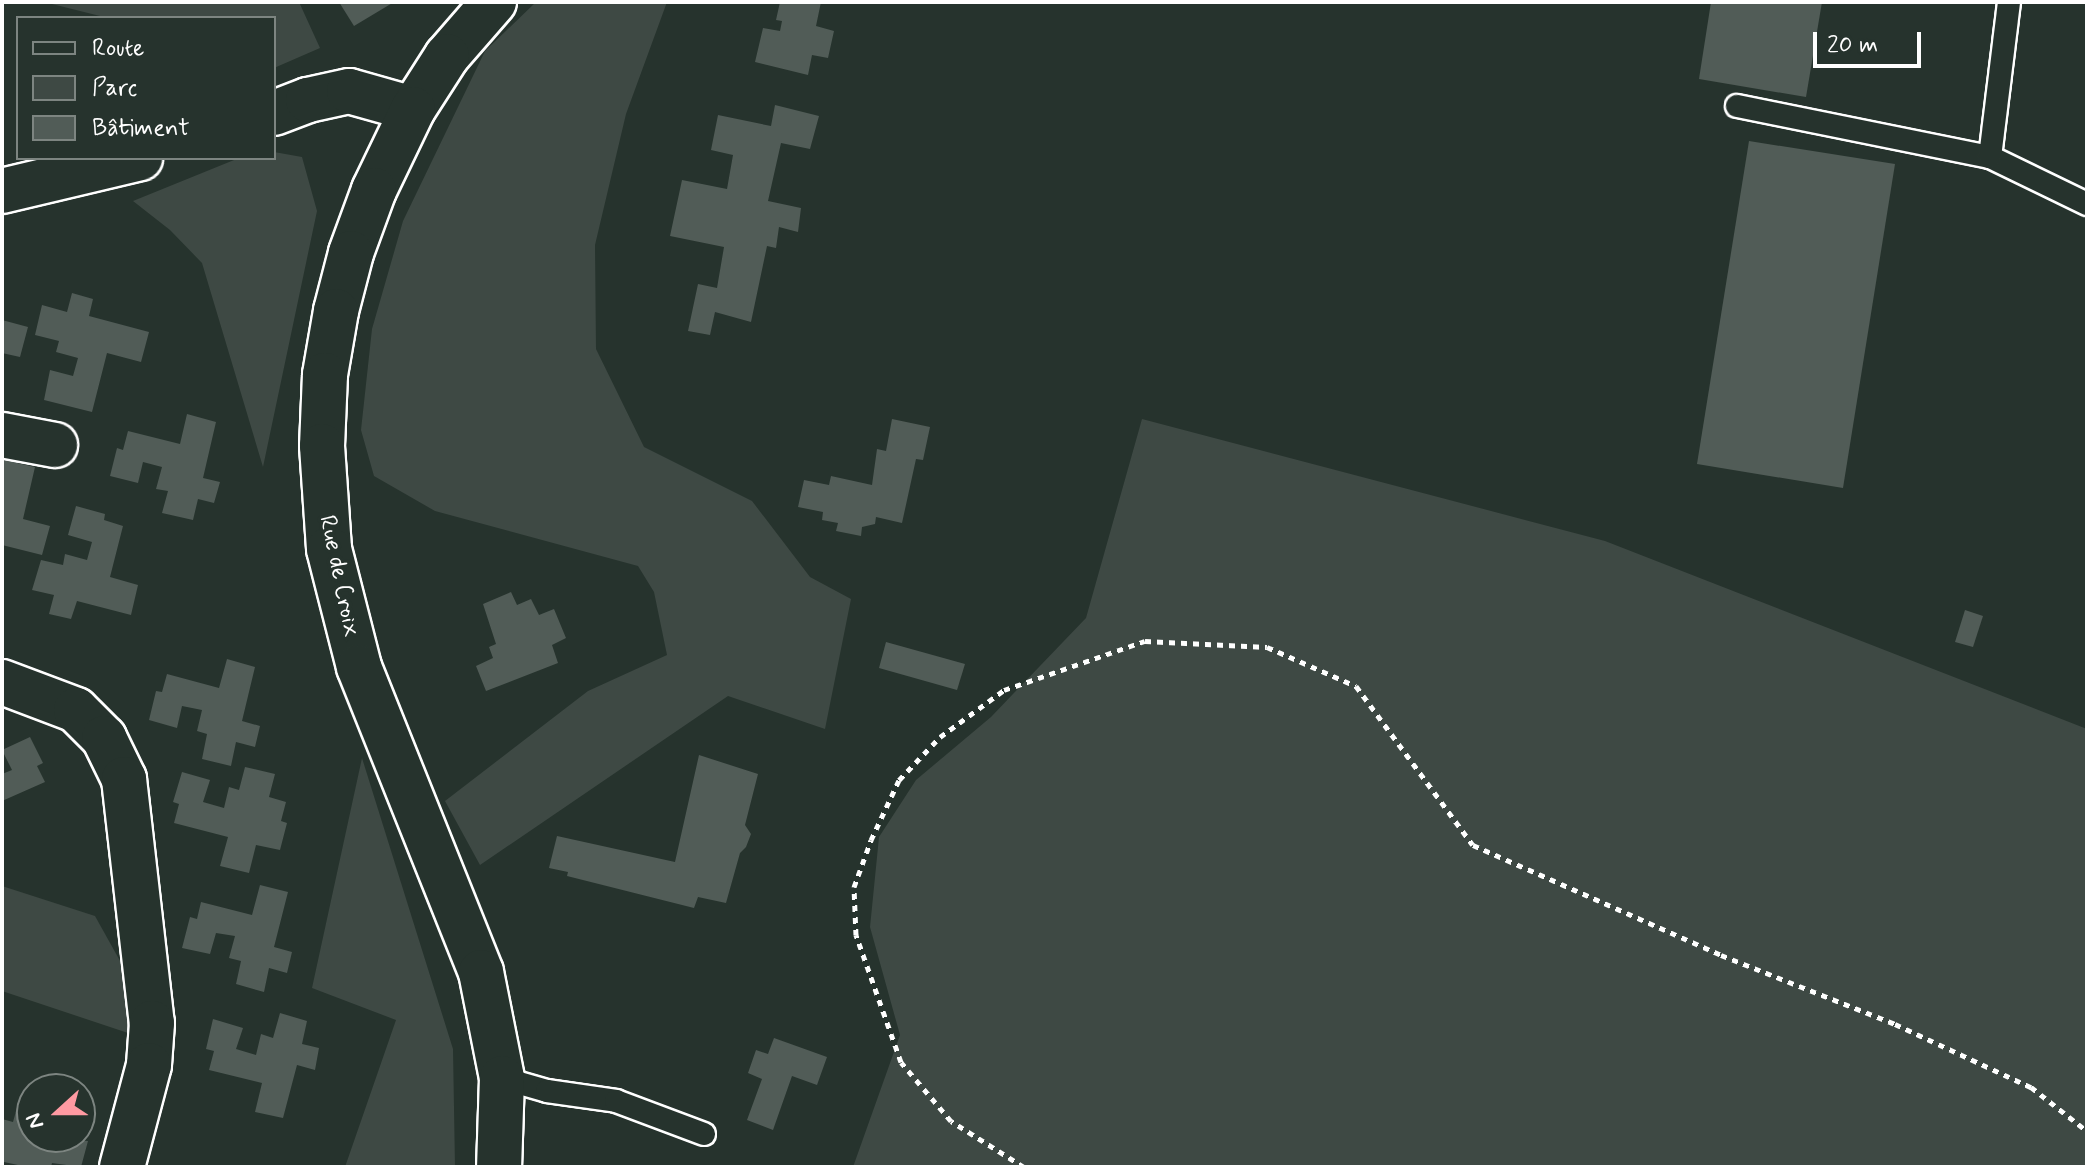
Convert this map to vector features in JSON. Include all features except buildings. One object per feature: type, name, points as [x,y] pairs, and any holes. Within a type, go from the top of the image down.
[{"type":"main road","name":"Rue de Croix","points":[[494,2],[447,56],[413,109],[364,217],[336,311],[323,410],[325,517],[334,576],[359,667],[481,972],[502,1078],[499,1167]]},
{"type":"main road","points":[[276,112],[308,100],[349,91],[413,109]]},
{"type":"main road","points":[[2,191],[132,160]]},
{"type":"main road","points":[[2,435],[55,445]]},
{"type":"main road","points":[[2,682],[59,703],[85,717],[104,738],[124,779],[152,1023],[149,1065],[122,1167]]},
{"type":"lane","points":[[1990,157],[2009,2]]},
{"type":"lane","points":[[1737,106],[1990,157],[2087,204]]},
{"type":"lane","points":[[502,1078],[547,1091],[616,1101],[704,1134]]},
{"type":"path","points":[[1024,1167],[951,1121],[901,1062],[856,935],[854,887],[871,840],[899,780],[940,737],[1004,690],[1145,641],[1267,647],[1356,686],[1473,845],[1721,955],[1895,1024],[2031,1087],[2087,1131]]},
{"type":"green space","points":[[44,2],[299,2],[320,48],[276,67],[276,16],[100,16]]},
{"type":"green space","points":[[536,2],[667,2],[626,114],[595,245],[596,349],[644,447],[752,501],[810,577],[851,599],[825,729],[728,696],[480,865],[445,801],[588,691],[667,655],[654,592],[638,566],[435,511],[374,476],[361,430],[372,329],[403,221],[485,51]]},
{"type":"green space","points":[[276,152],[302,157],[317,211],[263,467],[202,263],[170,230],[133,201],[234,160],[276,160]]},
{"type":"green space","points":[[1142,419],[1605,541],[2087,729],[2087,1167],[853,1167],[900,1035],[870,927],[879,837],[916,780],[991,717],[1086,618]]},
{"type":"green space","points":[[362,758],[453,1049],[455,1167],[345,1167],[396,1020],[312,988]]},
{"type":"green space","points":[[2,886],[95,916],[124,968],[128,1033],[2,991]]}]
